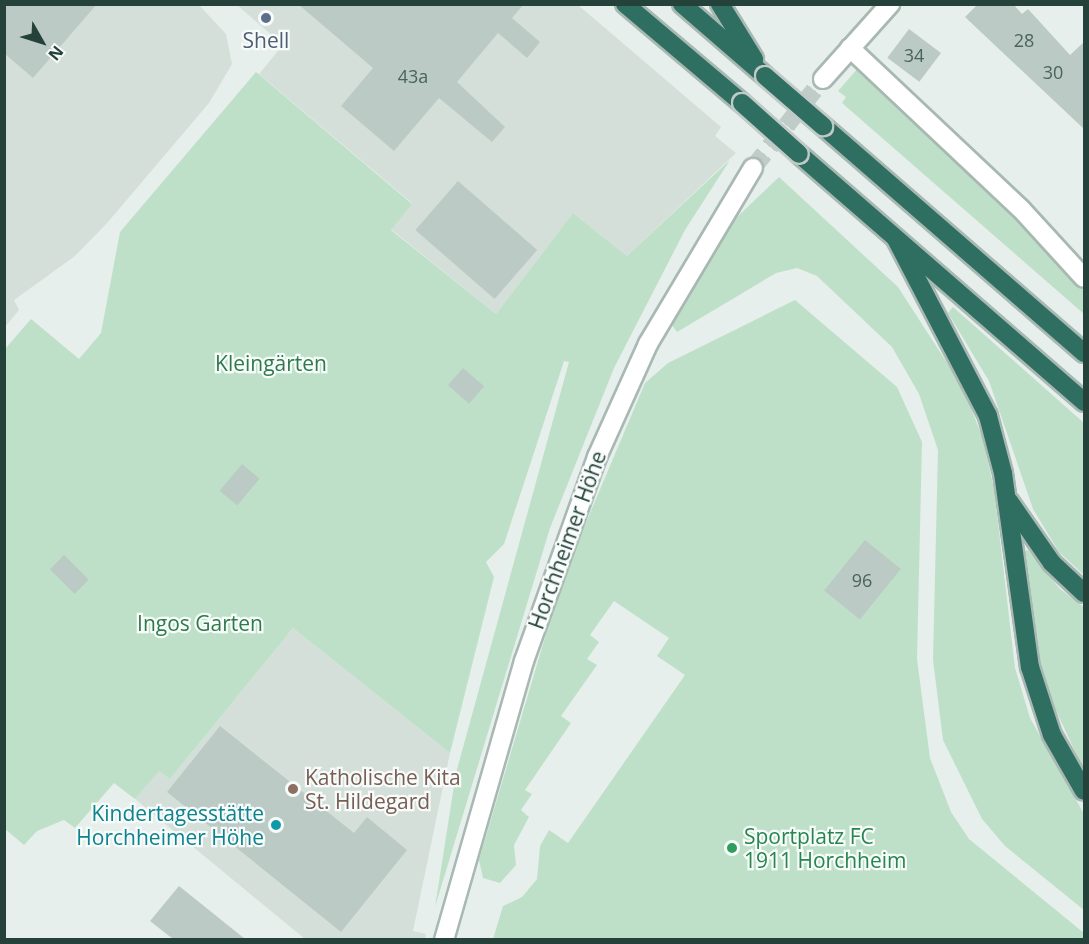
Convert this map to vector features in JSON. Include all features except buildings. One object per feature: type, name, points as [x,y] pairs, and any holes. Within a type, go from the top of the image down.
[{"type":"highway","points":[[625,4],[742,103],[1084,402]]},
{"type":"highway","points":[[682,4],[1084,353]]},
{"type":"highway","points":[[720,4],[765,76]]},
{"type":"highway","points":[[896,239],[979,393],[1006,497],[1030,667],[1052,735],[1084,791]]},
{"type":"highway","points":[[1006,497],[1052,563],[1084,593]]},
{"type":"street","points":[[823,79],[890,4]]},
{"type":"street","points":[[850,48],[966,154],[1084,278]]},
{"type":"street","name":"Horchheimer Höhe","points":[[444,939],[520,671],[597,456],[648,344],[753,168]]},
{"type":"shaded area","points":[[5,5],[199,5],[226,34],[232,64],[209,103],[108,222],[75,256],[14,300],[19,310],[5,327]]},
{"type":"shaded area","points":[[237,5],[578,5],[721,127],[715,136],[736,153],[627,256],[573,213],[496,314],[391,229],[412,203],[259,74],[283,45]]},
{"type":"shaded area","name":"Katholische Kita St. Hildegard","points":[[293,628],[450,753],[413,931],[426,934],[425,939],[305,939],[135,799],[159,770],[170,779]]},
{"type":"green space","points":[[859,67],[1034,234],[1084,291],[1084,314],[842,103],[846,97],[838,91]]},
{"type":"green space","name":"Kleingärten","points":[[256,72],[412,204],[391,230],[496,314],[573,213],[627,256],[730,160],[685,230],[614,368],[550,528],[435,907],[456,773],[569,362],[564,361],[504,544],[486,562],[494,577],[450,753],[293,628],[170,779],[159,771],[135,799],[114,783],[75,828],[64,820],[37,831],[24,845],[5,829],[5,349],[31,319],[79,359],[101,333],[120,232]]},
{"type":"green space","points":[[779,177],[898,287],[962,386],[982,436],[994,488],[1015,668],[1030,718],[1084,814],[1084,910],[1005,846],[982,819],[943,740],[933,660],[938,450],[919,394],[892,347],[817,276],[797,268],[776,273],[677,332],[672,325],[735,219]]},
{"type":"green space","points":[[795,300],[897,387],[922,442],[917,659],[930,758],[951,812],[969,839],[1084,933],[1084,939],[493,939],[503,906],[522,897],[537,879],[540,846],[549,830],[568,843],[685,675],[657,656],[669,638],[614,601],[590,635],[599,642],[587,659],[597,665],[561,716],[571,723],[525,790],[532,794],[521,810],[529,817],[514,845],[516,865],[500,883],[483,878],[479,860],[563,577],[645,383],[668,363]]},
{"type":"green space","points":[[953,307],[1084,423],[1084,575],[1059,552],[1033,509],[989,381],[948,313]]},
{"type":"green space","points":[[1028,550],[1060,589],[1084,607],[1084,771],[1048,693],[1034,642],[1023,551]]},
{"type":"tunnel","points":[[753,168],[823,79]]},
{"type":"place","name":"Shell","points":[[266,18]]},
{"type":"place","name":"Katholische Kita St. Hildegard","points":[[293,789]]},
{"type":"place","name":"Kindertagesstätte Horchheimer Höhe","points":[[276,825]]},
{"type":"place","name":"Sportplatz FC 1911 Horchheim","points":[[732,848]]},
{"type":"park label","name":"Ingos Garten","points":[[200,623]]}]
